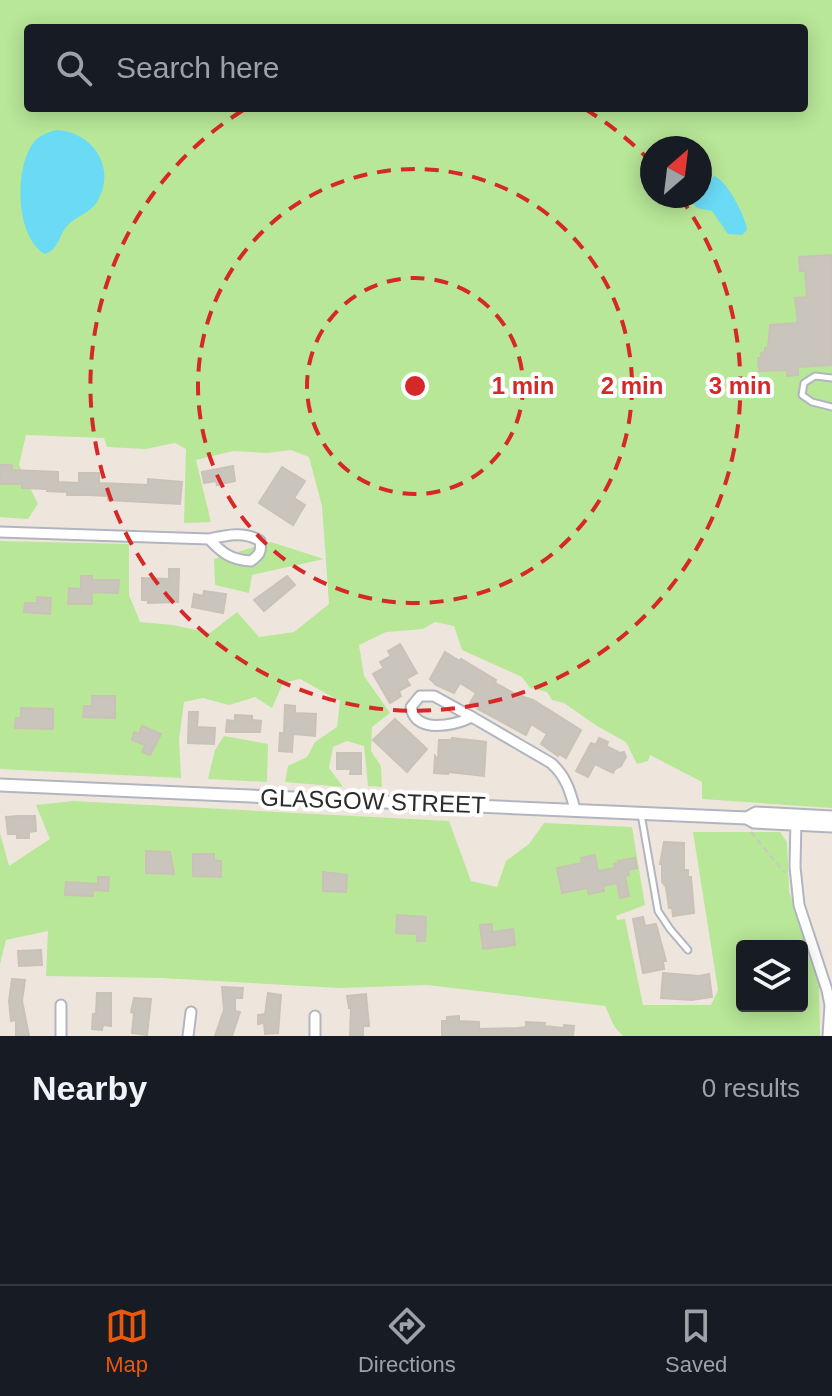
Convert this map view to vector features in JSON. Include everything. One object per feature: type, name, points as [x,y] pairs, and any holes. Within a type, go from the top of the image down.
[{"type":"street","points":[[0,532],[209,539],[228,534],[251,535],[260,541],[262,548],[251,561],[238,560],[223,554],[209,539]]},
{"type":"street","points":[[472,717],[439,726],[421,722],[414,717],[411,707],[420,696],[434,696],[472,717],[551,763],[561,772],[575,809]]},
{"type":"street","name":"GLASGOW STREET","points":[[0,785],[575,809],[748,823],[756,813],[832,826]]},
{"type":"street","name":"GLASGOW STREET","points":[[796,820],[832,817]]},
{"type":"street","points":[[796,820],[799,905],[827,990],[830,1005],[828,1036]]},
{"type":"street","points":[[61,1005],[61,1036]]},
{"type":"street","points":[[188,1036],[191,1012]]},
{"type":"street","points":[[315,1016],[315,1036]]},
{"type":"lane","points":[[832,378],[815,376],[804,383],[802,395],[812,402],[832,407]]},
{"type":"lane","points":[[640,813],[658,911],[688,950]]},
{"type":"path","points":[[748,823],[752,836],[787,875],[796,876]]},
{"type":"green space","points":[[0,0],[832,0],[832,808],[702,799],[702,782],[650,755],[648,761],[637,764],[626,742],[564,703],[552,700],[547,692],[530,688],[522,677],[462,650],[454,626],[435,622],[423,629],[386,632],[359,645],[364,676],[390,713],[372,727],[371,751],[381,766],[382,787],[368,786],[364,746],[347,741],[333,747],[329,768],[343,787],[285,782],[288,766],[307,757],[315,742],[337,727],[340,701],[300,679],[283,683],[272,708],[255,697],[229,705],[203,698],[184,702],[179,740],[181,778],[0,769],[0,541],[129,544],[129,595],[140,622],[210,633],[237,612],[259,637],[294,632],[329,604],[322,506],[309,457],[291,450],[267,453],[233,451],[196,460],[211,522],[184,523],[186,449],[175,443],[145,449],[107,447],[104,438],[26,435],[19,465],[38,504],[28,519],[0,517]]},
{"type":"green space","points":[[271,542],[324,559],[252,575],[249,593],[215,585],[214,559]]},
{"type":"green space","points":[[224,736],[268,744],[267,782],[208,779],[215,750]]},
{"type":"green space","points":[[73,801],[449,821],[471,881],[497,887],[506,861],[529,844],[544,823],[632,827],[645,905],[616,916],[617,920],[625,919],[643,1005],[711,1005],[718,990],[693,832],[780,832],[787,842],[789,891],[805,940],[736,940],[736,1012],[808,1012],[808,951],[819,985],[820,1036],[623,1036],[614,1026],[605,1006],[427,985],[340,988],[162,978],[46,976],[48,931],[6,940],[0,964],[0,833],[9,866],[50,839],[36,805]]},
{"type":"water","points":[[56,130],[69,132],[90,144],[103,165],[105,177],[97,202],[68,225],[54,249],[45,254],[28,233],[23,218],[21,184],[23,168],[34,142]]},
{"type":"water","points":[[714,176],[724,184],[739,208],[747,230],[742,235],[728,234],[712,211],[697,208],[712,208]]},
{"type":"building","points":[[832,255],[832,365],[798,367],[798,375],[787,376],[787,370],[759,371],[758,358],[762,358],[761,353],[768,348],[770,325],[798,323],[795,298],[807,297],[805,271],[800,271],[799,257]]},
{"type":"building","points":[[0,465],[12,465],[12,470],[58,472],[58,482],[79,483],[79,473],[99,473],[99,483],[148,485],[148,479],[182,482],[180,504],[108,500],[108,496],[67,495],[67,492],[22,488],[22,484],[0,484]]},
{"type":"building","points":[[233,466],[235,481],[217,485],[216,481],[204,483],[202,472]]},
{"type":"building","points":[[282,467],[305,481],[294,498],[305,505],[293,525],[259,503]]},
{"type":"building","points":[[169,569],[179,569],[178,602],[148,603],[148,600],[142,600],[142,578],[169,579]]},
{"type":"building","points":[[81,576],[92,576],[92,580],[119,580],[118,593],[92,592],[92,604],[68,604],[69,588],[81,589]]},
{"type":"building","points":[[287,576],[295,585],[264,611],[254,600]]},
{"type":"building","points":[[204,591],[226,594],[223,613],[192,607],[194,594],[203,596]]},
{"type":"building","points":[[37,597],[51,598],[50,614],[24,612],[25,603],[37,603]]},
{"type":"building","points":[[400,644],[417,673],[406,679],[410,685],[399,691],[401,696],[390,703],[373,674],[384,668],[380,662],[391,656],[388,651]]},
{"type":"building","points":[[445,652],[581,730],[566,758],[541,744],[547,734],[531,724],[526,735],[478,709],[470,703],[476,693],[460,683],[454,693],[436,685],[430,679]]},
{"type":"building","points":[[92,696],[115,696],[115,718],[83,717],[84,706],[92,706]]},
{"type":"building","points":[[285,705],[295,706],[295,713],[316,714],[315,736],[293,734],[292,752],[279,751],[280,733],[284,733]]},
{"type":"building","points":[[21,708],[53,709],[53,729],[15,728],[16,718],[21,718]]},
{"type":"building","points":[[189,712],[198,712],[197,727],[215,728],[214,744],[188,743]]},
{"type":"building","points":[[235,715],[252,716],[252,720],[261,721],[260,732],[226,732],[227,720],[235,721]]},
{"type":"building","points":[[395,719],[427,749],[407,772],[373,740]]},
{"type":"building","points":[[142,726],[161,734],[150,755],[142,752],[145,745],[132,740],[134,732],[139,734]]},
{"type":"building","points":[[452,738],[486,742],[484,776],[434,773],[439,740]]},
{"type":"building","points":[[599,738],[608,742],[606,746],[624,752],[626,757],[613,773],[595,764],[588,777],[576,771],[591,743],[596,745]]},
{"type":"building","points":[[337,753],[361,753],[361,774],[350,774],[351,769],[337,769]]},
{"type":"building","points":[[35,816],[36,831],[29,832],[29,838],[8,834],[6,817]]},
{"type":"building","points":[[664,842],[684,843],[684,870],[688,870],[688,877],[691,877],[694,913],[673,916],[672,908],[669,908],[660,864]]},
{"type":"building","points":[[146,851],[170,852],[174,874],[146,873]]},
{"type":"building","points":[[193,854],[214,854],[214,860],[221,861],[221,877],[193,876]]},
{"type":"building","points":[[595,855],[598,871],[615,868],[614,864],[618,861],[635,858],[637,868],[628,870],[629,875],[625,876],[629,896],[620,898],[617,883],[603,886],[604,891],[589,894],[587,888],[562,893],[557,868],[582,863],[581,858]]},
{"type":"building","points":[[323,872],[347,875],[346,892],[323,891]]},
{"type":"building","points":[[98,877],[109,877],[108,891],[93,890],[93,896],[65,895],[66,882],[98,884]]},
{"type":"building","points":[[397,915],[426,917],[425,941],[417,941],[417,934],[396,933]]},
{"type":"building","points":[[643,917],[645,926],[656,924],[666,961],[663,961],[664,969],[643,973],[633,919]]},
{"type":"building","points":[[492,924],[492,932],[513,929],[515,945],[483,949],[480,925]]},
{"type":"building","points":[[41,950],[42,965],[19,966],[18,951]]},
{"type":"building","points":[[663,973],[709,974],[712,997],[692,1000],[661,998]]},
{"type":"building","points":[[12,979],[25,980],[22,1001],[29,1036],[16,1036],[16,1020],[11,1021],[9,1001]]},
{"type":"building","points":[[222,987],[243,988],[242,998],[235,998],[235,1011],[240,1012],[232,1036],[215,1036],[224,1010]]},
{"type":"building","points":[[97,993],[111,993],[111,1026],[103,1025],[102,1030],[92,1029]]},
{"type":"building","points":[[268,993],[281,995],[278,1033],[265,1034],[264,1023],[258,1024],[258,1015],[265,1014]]},
{"type":"building","points":[[366,994],[369,1026],[363,1026],[363,1036],[350,1036],[351,1008],[347,996]]},
{"type":"building","points":[[134,998],[151,999],[147,1035],[132,1033]]},
{"type":"building","points":[[459,1016],[459,1021],[479,1022],[479,1029],[526,1027],[526,1022],[564,1028],[564,1025],[574,1026],[573,1036],[442,1036],[442,1021],[447,1021],[447,1017]]}]
